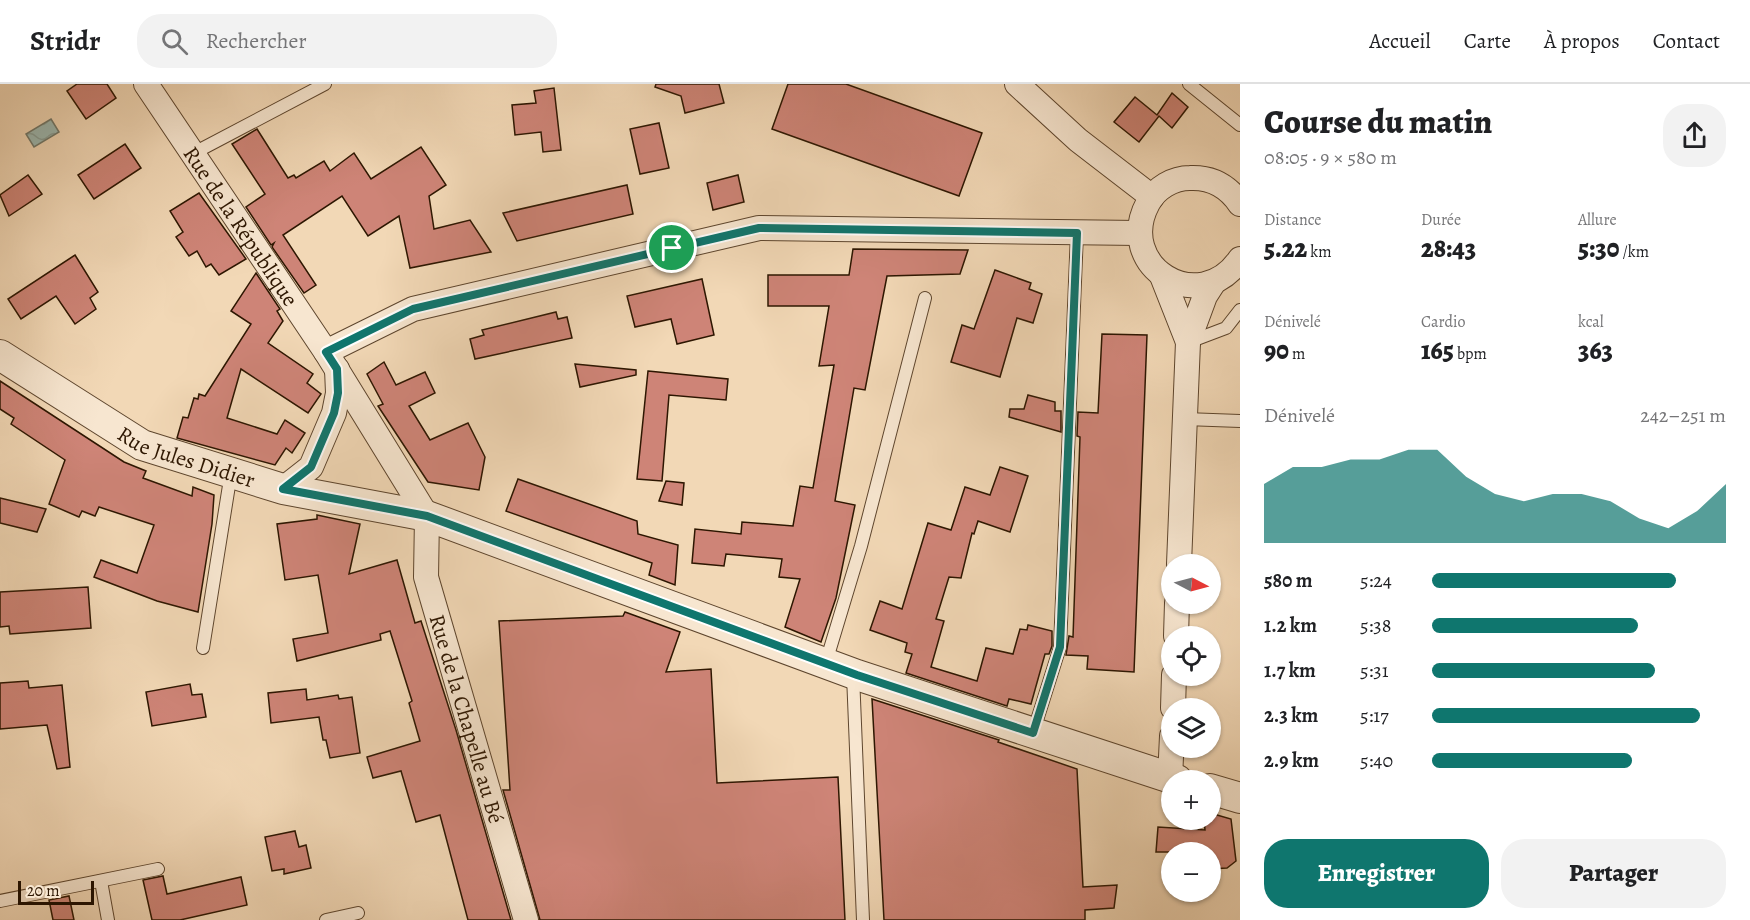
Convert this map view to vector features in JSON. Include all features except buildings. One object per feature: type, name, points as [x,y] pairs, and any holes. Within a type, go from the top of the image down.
[{"type":"street","name":"Rue de la République","points":[[146,84],[332,361],[427,516]]},
{"type":"street","points":[[1017,84],[1078,140],[1152,197]]},
{"type":"street","points":[[1188,342],[1162,276],[1147,257],[1139,233],[1142,214],[1152,197],[1167,184],[1186,178],[1212,180],[1235,190]]},
{"type":"street","points":[[283,489],[311,467],[334,413],[338,393],[332,361],[413,309],[759,228],[1139,233]]},
{"type":"street","points":[[1162,276],[1187,285],[1214,282],[1225,276],[1240,259]]},
{"type":"street","points":[[1179,554],[1188,342],[1205,296],[1214,282]]},
{"type":"street","name":"Rue Jules Didier","points":[[0,355],[142,445],[283,489],[427,516],[839,668],[1161,775]]},
{"type":"street","name":"Rue de la Chapelle au Bé","points":[[427,516],[426,577],[526,920]]},
{"type":"street","points":[[1221,792],[1240,798]]},
{"type":"lane","points":[[192,154],[325,84]]},
{"type":"lane","points":[[1189,84],[1240,125]]},
{"type":"lane","points":[[1033,733],[1060,647],[1077,233]]},
{"type":"lane","points":[[863,920],[839,668],[861,546],[925,298]]},
{"type":"lane","points":[[1188,342],[1226,328],[1240,310]]},
{"type":"lane","points":[[1185,418],[1240,421]]},
{"type":"lane","points":[[203,648],[231,473]]},
{"type":"lane","points":[[0,901],[158,869]]},
{"type":"lane","points":[[101,881],[108,920]]},
{"type":"lane","points":[[327,920],[358,913]]},
{"type":"water","points":[[51,119],[59,132],[34,147],[26,134]]},
{"type":"route","points":[[759,228],[1077,233],[1060,647],[1033,733],[857,675],[427,516],[283,489],[311,467],[334,413],[338,393],[337,369],[326,352],[413,309],[672,248],[759,228]]}]
